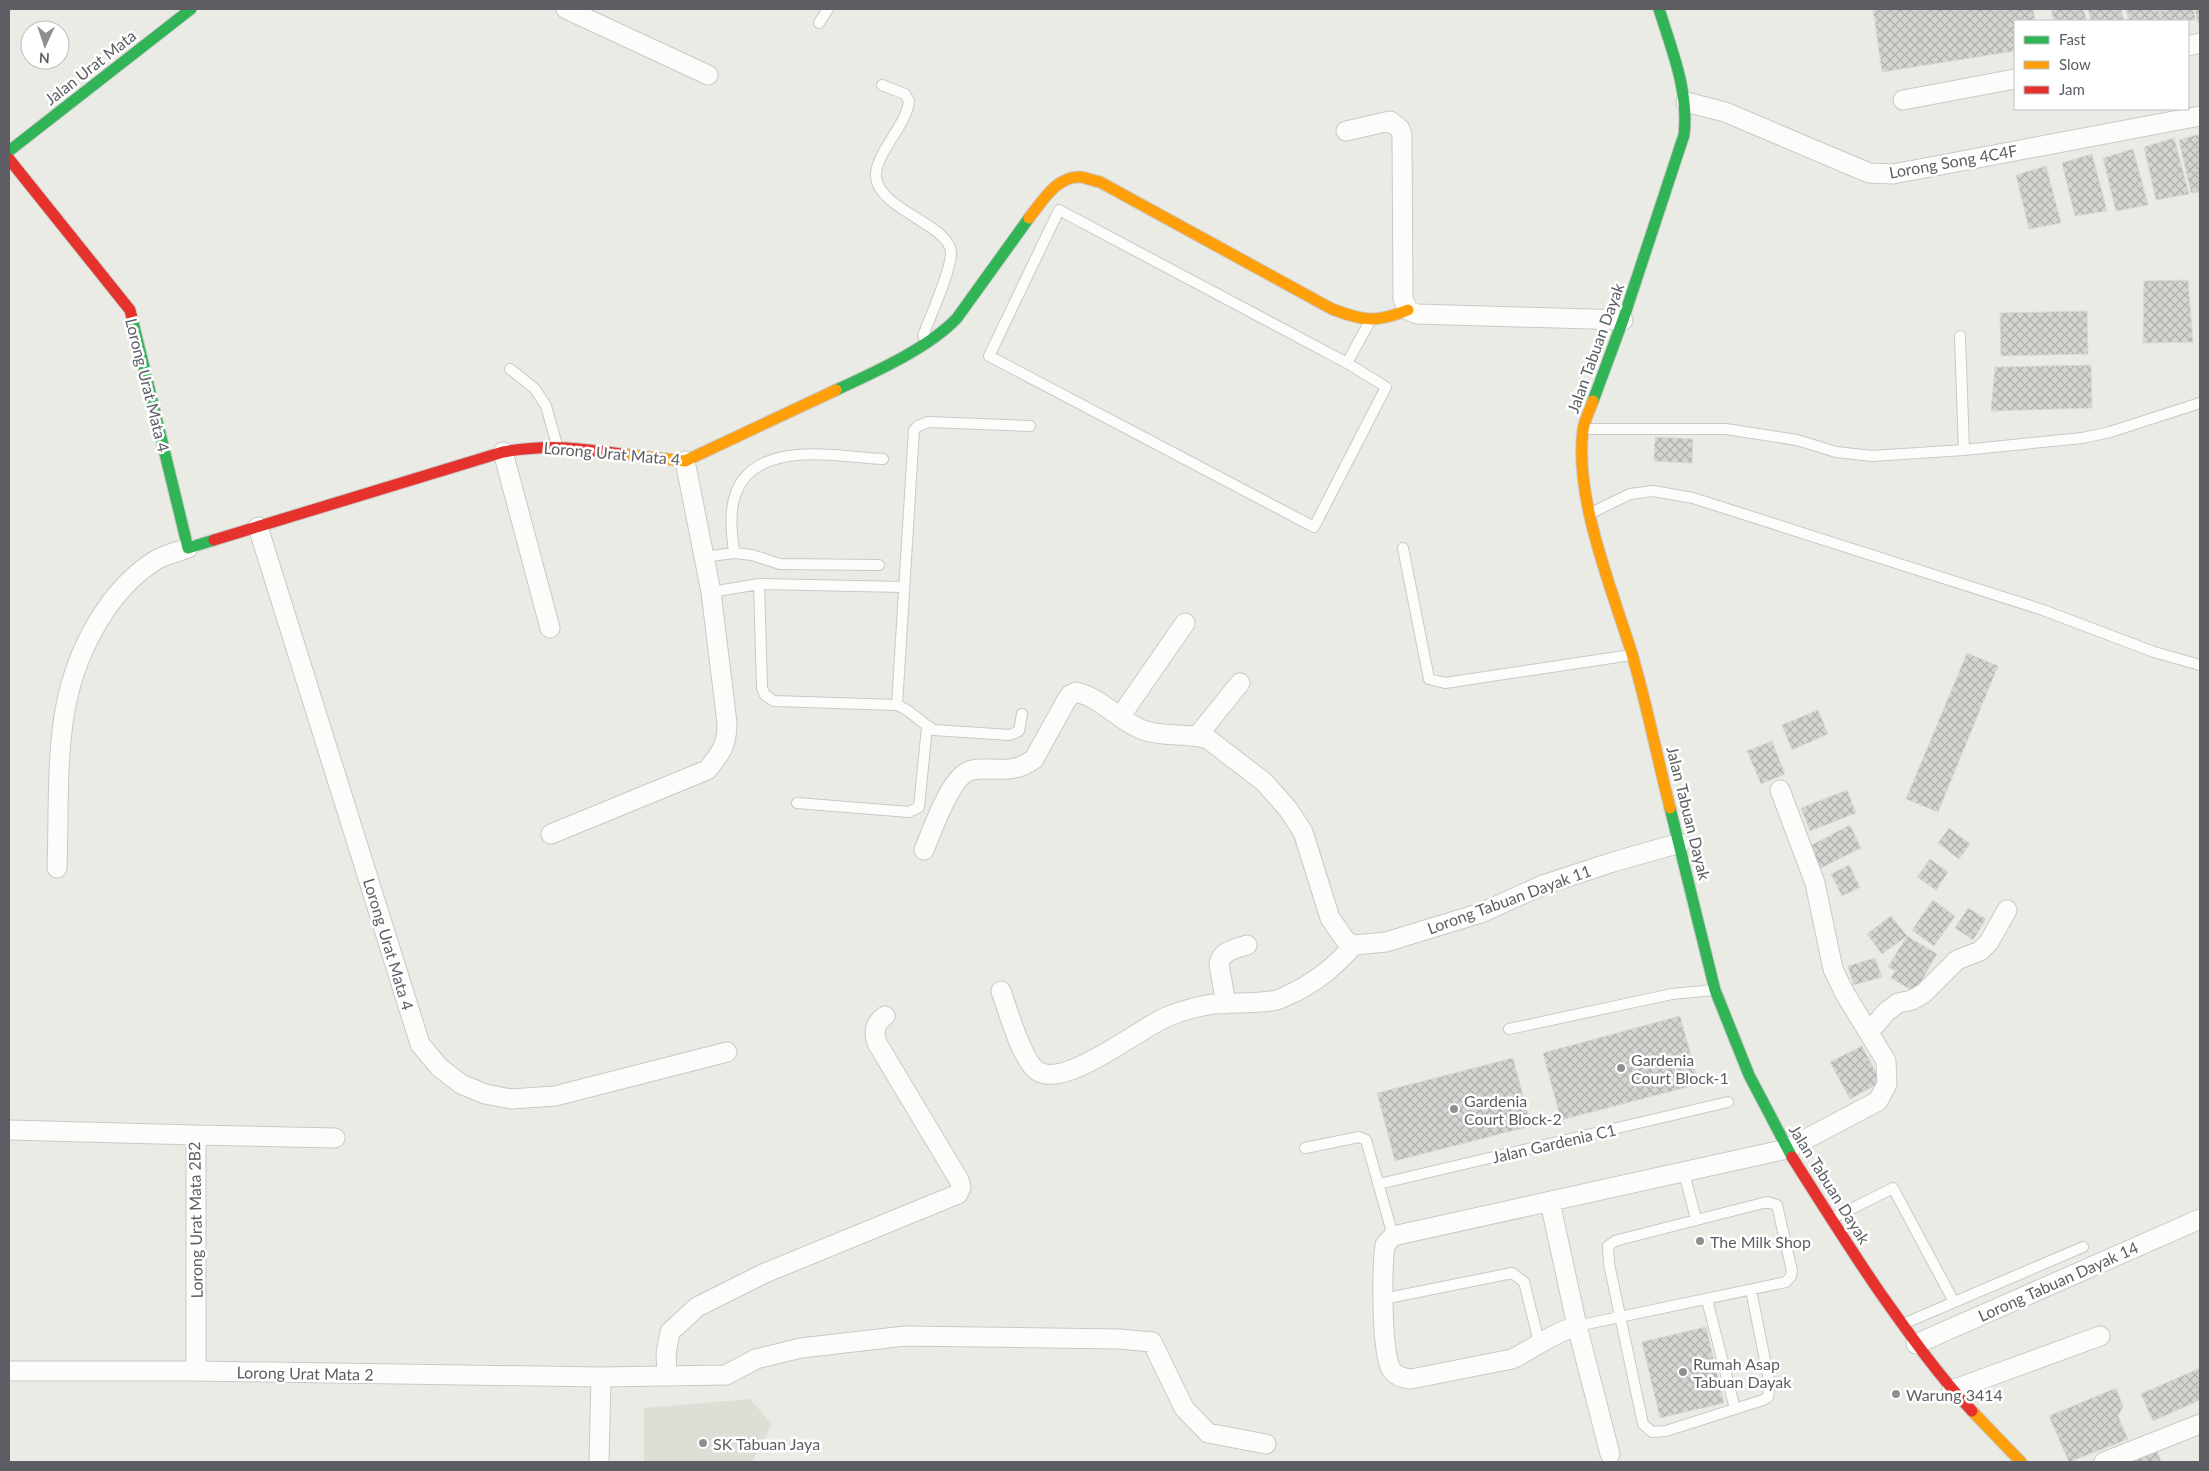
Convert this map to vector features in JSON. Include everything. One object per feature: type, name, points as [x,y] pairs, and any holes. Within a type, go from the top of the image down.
[{"type":"street","name":"Jalan Urat Mata","points":[[9,151],[191,9]]},
{"type":"street","points":[[566,9],[590,14],[708,75]]},
{"type":"street","name":"Jalan Tabuan Dayak","points":[[1659,9],[1686,102],[1687,121],[1684,136],[1624,320],[1583,429],[1583,471],[1590,514],[1608,586],[1632,655],[1715,990],[1749,1075],[1787,1149],[1831,1219],[1902,1324],[1952,1390],[2011,1460]]},
{"type":"street","points":[[1902,100],[2014,79]]},
{"type":"street","name":"Lorong Song 4C4F","points":[[1686,102],[1725,112],[1869,173],[1893,174],[2200,116]]},
{"type":"street","points":[[1346,131],[1383,121],[1390,121],[1400,129],[1403,299],[1408,310],[1417,314],[1624,320]]},
{"type":"street","name":"Lorong Urat Mata 4","points":[[9,159],[130,310],[188,548],[503,452],[530,447],[557,446],[686,461],[854,381],[910,352],[946,330],[957,318],[1015,236],[1051,190],[1063,182],[1079,177],[1100,182],[1332,309],[1369,322]]},
{"type":"street","points":[[1369,322],[1384,320],[1408,310]]},
{"type":"street","points":[[503,452],[550,628]]},
{"type":"street","points":[[551,834],[707,770],[727,740],[727,723],[710,592],[686,461]]},
{"type":"street","name":"Lorong Urat Mata 4","points":[[258,527],[420,1044],[439,1066],[461,1084],[485,1094],[512,1099],[555,1096],[727,1052]]},
{"type":"street","points":[[57,868],[62,744],[66,705],[77,668],[92,632],[110,605],[132,580],[157,559],[188,548]]},
{"type":"street","points":[[1120,717],[1185,624]]},
{"type":"street","points":[[1198,735],[1240,683]]},
{"type":"street","points":[[924,850],[955,783],[965,773],[978,769],[1018,769],[1026,765],[1034,759],[1070,695],[1076,692],[1086,694],[1134,726],[1146,731],[1157,734],[1198,735],[1208,739],[1264,782],[1288,809],[1302,832],[1330,918],[1346,941],[1354,945],[1335,967],[1312,983],[1279,999],[1248,1004],[1211,1004],[1168,1016],[1108,1052],[1075,1068],[1050,1075],[1040,1073],[1031,1066],[1001,991]]},
{"type":"street","points":[[1577,1326],[1539,1342],[1526,1352],[1512,1358],[1411,1379],[1404,1378],[1397,1375],[1389,1363],[1383,1299],[1385,1245],[1393,1236],[1787,1149],[1878,1101],[1884,1093],[1887,1084],[1886,1062],[1844,992],[1833,969],[1815,883],[1780,790]]},
{"type":"street","name":"Lorong Tabuan Dayak 11","points":[[1354,945],[1386,942],[1472,916],[1543,885],[1680,843]]},
{"type":"street","points":[[1869,1032],[1886,1012],[1898,1003],[1912,1000],[1924,993],[1957,960],[1980,951],[1989,942],[2007,910]]},
{"type":"street","points":[[1226,1004],[1219,964],[1220,958],[1223,954],[1247,945]]},
{"type":"street","points":[[667,1375],[666,1354],[670,1332],[697,1307],[765,1274],[958,1194],[961,1187],[959,1180],[877,1043],[875,1028],[885,1016]]},
{"type":"street","name":"Lorong Urat Mata 2B2","points":[[9,1130],[196,1135],[196,1371]]},
{"type":"street","points":[[196,1135],[335,1138]]},
{"type":"street","points":[[1550,1202],[1577,1326],[1610,1454]]},
{"type":"street","name":"Lorong Tabuan Dayak 14","points":[[1916,1344],[2200,1219]]},
{"type":"street","name":"Lorong Urat Mata 2","points":[[9,1371],[196,1371],[601,1376],[726,1375],[756,1359],[800,1348],[905,1336],[1119,1339],[1152,1342],[1184,1408],[1208,1433],[1266,1444]]},
{"type":"street","points":[[1952,1390],[2100,1336]]},
{"type":"street","points":[[599,1462],[601,1376]]},
{"type":"street","points":[[2104,1462],[2200,1424]]},
{"type":"lane","points":[[819,23],[828,9]]},
{"type":"lane","points":[[882,86],[905,94],[909,101],[905,115],[878,165],[876,177],[880,189],[887,197],[940,234],[948,242],[951,252],[949,264],[921,344]]},
{"type":"lane","points":[[1059,210],[1347,364],[1386,387],[1314,527],[989,356],[1059,210]]},
{"type":"lane","points":[[1347,364],[1369,322]]},
{"type":"lane","points":[[1960,336],[1964,450]]},
{"type":"lane","points":[[510,369],[535,389],[546,406],[557,446]]},
{"type":"lane","points":[[1583,429],[1726,428],[1797,440],[1836,452],[1872,456],[1964,450],[2082,438],[2110,432],[2200,403]]},
{"type":"lane","points":[[897,705],[912,436],[918,426],[928,422],[1030,426]]},
{"type":"lane","points":[[734,553],[731,512],[738,488],[749,471],[778,458],[793,455],[883,459]]},
{"type":"lane","points":[[1590,514],[1630,494],[1653,491],[1693,498],[2034,607],[2154,652],[2200,665]]},
{"type":"lane","points":[[1403,548],[1429,679],[1445,683],[1632,655]]},
{"type":"lane","points":[[703,557],[734,553],[752,555],[780,564],[880,564]]},
{"type":"lane","points":[[710,592],[759,584],[903,587]]},
{"type":"lane","points":[[759,584],[762,688],[768,699],[781,702],[897,705],[908,709],[934,730],[1010,735],[1019,731],[1022,714]]},
{"type":"lane","points":[[797,803],[909,812],[915,810],[919,807],[927,726]]},
{"type":"lane","points":[[1508,1029],[1672,994],[1715,990]]},
{"type":"lane","name":"Jalan Gardenia C1","points":[[1379,1184],[1728,1102]]},
{"type":"lane","points":[[1305,1148],[1359,1136],[1366,1140],[1393,1236]]},
{"type":"lane","points":[[1684,1173],[1696,1219]]},
{"type":"lane","points":[[1831,1219],[1893,1188],[1954,1302]]},
{"type":"lane","points":[[1577,1326],[1621,1318],[1707,1300],[1786,1282],[1791,1276],[1779,1208],[1775,1203],[1767,1202],[1696,1219],[1615,1241],[1608,1246],[1609,1264],[1621,1318],[1643,1424],[1652,1432],[1666,1431],[1768,1397],[1770,1391],[1751,1290]]},
{"type":"lane","points":[[1902,1324],[2083,1247]]},
{"type":"lane","points":[[1383,1299],[1512,1273],[1524,1282],[1539,1342]]},
{"type":"lane","points":[[1707,1300],[1735,1409]]},
{"type":"shaded area","name":"SK Tabuan Jaya","points":[[750,1399],[772,1424],[752,1462],[644,1462],[644,1408]]},
{"type":"building","points":[[1873,9],[2033,9],[2035,20],[2014,20],[2014,51],[1882,72]]},
{"type":"building","points":[[2051,9],[2083,9],[2087,20],[2054,20]]},
{"type":"building","points":[[2088,9],[2121,9],[2124,20],[2091,20]]},
{"type":"building","points":[[2126,9],[2159,9],[2162,20],[2129,20]]},
{"type":"building","points":[[2160,9],[2193,9],[2196,20],[2189,20],[2162,20]]},
{"type":"building","points":[[2195,9],[2200,9],[2200,22],[2198,23]]},
{"type":"building","points":[[2200,134],[2200,192],[2191,193],[2179,140]]},
{"type":"building","points":[[2174,138],[2189,194],[2156,200],[2144,147]]},
{"type":"building","points":[[2133,149],[2148,205],[2116,211],[2103,158]]},
{"type":"building","points":[[2092,154],[2107,211],[2075,216],[2062,163]]},
{"type":"building","points":[[2046,166],[2061,223],[2029,229],[2016,175]]},
{"type":"building","points":[[2188,280],[2193,342],[2143,343],[2144,281]]},
{"type":"building","points":[[2087,311],[2088,354],[2001,356],[2000,313]]},
{"type":"building","points":[[2091,365],[2092,408],[1991,411],[1995,367]]},
{"type":"building","points":[[1655,437],[1693,439],[1692,463],[1654,461]]},
{"type":"building","points":[[1967,653],[1998,666],[1938,812],[1906,799]]},
{"type":"building","points":[[1818,710],[1828,734],[1792,750],[1782,725]]},
{"type":"building","points":[[1772,741],[1785,774],[1761,784],[1747,751]]},
{"type":"building","points":[[1847,790],[1856,813],[1810,831],[1801,808]]},
{"type":"building","points":[[1850,825],[1861,848],[1819,869],[1808,847]]},
{"type":"building","points":[[1949,828],[1970,844],[1959,859],[1938,843]]},
{"type":"building","points":[[1930,859],[1948,872],[1936,890],[1917,877]]},
{"type":"building","points":[[1849,865],[1860,887],[1842,896],[1831,874]]},
{"type":"building","points":[[1933,900],[1955,916],[1934,946],[1912,930]]},
{"type":"building","points":[[1968,908],[1986,919],[1973,940],[1955,928]]},
{"type":"building","points":[[1891,916],[1907,936],[1882,954],[1867,934]]},
{"type":"building","points":[[1907,936],[1937,954],[1915,992],[1891,978],[1895,971],[1888,967]]},
{"type":"building","points":[[1875,958],[1882,977],[1854,985],[1848,966]]},
{"type":"building","name":"Gardenia Court Block-1","points":[[1680,1016],[1699,1084],[1561,1120],[1543,1053]]},
{"type":"building","points":[[1862,1046],[1881,1082],[1850,1099],[1830,1062]]},
{"type":"building","name":"Gardenia Court Block-2","points":[[1513,1058],[1531,1126],[1395,1161],[1377,1093]]},
{"type":"building","name":"Rumah Asap Tabuan Dayak","points":[[1706,1327],[1724,1403],[1660,1418],[1642,1342]]},
{"type":"building","points":[[2200,1368],[2200,1400],[2153,1421],[2141,1394]]},
{"type":"building","points":[[2116,1388],[2123,1406],[2118,1416],[2128,1439],[2069,1462],[2049,1416]]},
{"type":"building","points":[[2156,1448],[2161,1462],[2119,1462]]},
{"type":"traffic: fast","points":[[9,151],[191,9]]},
{"type":"traffic: fast","points":[[1593,401],[1623,320],[1684,135],[1685,119],[1682,87],[1659,9]]},
{"type":"traffic: fast","points":[[836,390],[900,359],[945,329],[957,318],[1029,218]]},
{"type":"traffic: fast","points":[[132,318],[188,548],[214,540]]},
{"type":"traffic: fast","points":[[1670,808],[1715,990],[1749,1075],[1792,1157]]},
{"type":"traffic: slow","points":[[1029,218],[1057,185],[1065,180],[1083,177],[1100,182],[1332,309],[1352,316],[1370,319],[1387,317],[1408,310]]},
{"type":"traffic: slow","points":[[622,454],[685,461],[836,390]]},
{"type":"traffic: slow","points":[[1593,401],[1584,427],[1582,456],[1589,514],[1605,572],[1632,654],[1670,808]]},
{"type":"traffic: slow","points":[[1972,1411],[2021,1462]]},
{"type":"traffic: jam","points":[[9,159],[130,310],[132,318]]},
{"type":"traffic: jam","points":[[214,540],[503,452],[534,448],[562,448],[622,454]]},
{"type":"traffic: jam","points":[[1792,1157],[1869,1277],[1936,1369],[1972,1411]]},
{"type":"place","name":"Gardenia Court Block-1","points":[[1621,1068]]},
{"type":"place","name":"Gardenia Court Block-2","points":[[1454,1109]]},
{"type":"place","name":"The Milk Shop","points":[[1700,1241]]},
{"type":"place","name":"Rumah Asap Tabuan Dayak","points":[[1683,1372]]},
{"type":"place","name":"Warung 3414","points":[[1896,1394]]},
{"type":"place","name":"SK Tabuan Jaya","points":[[703,1443]]}]
